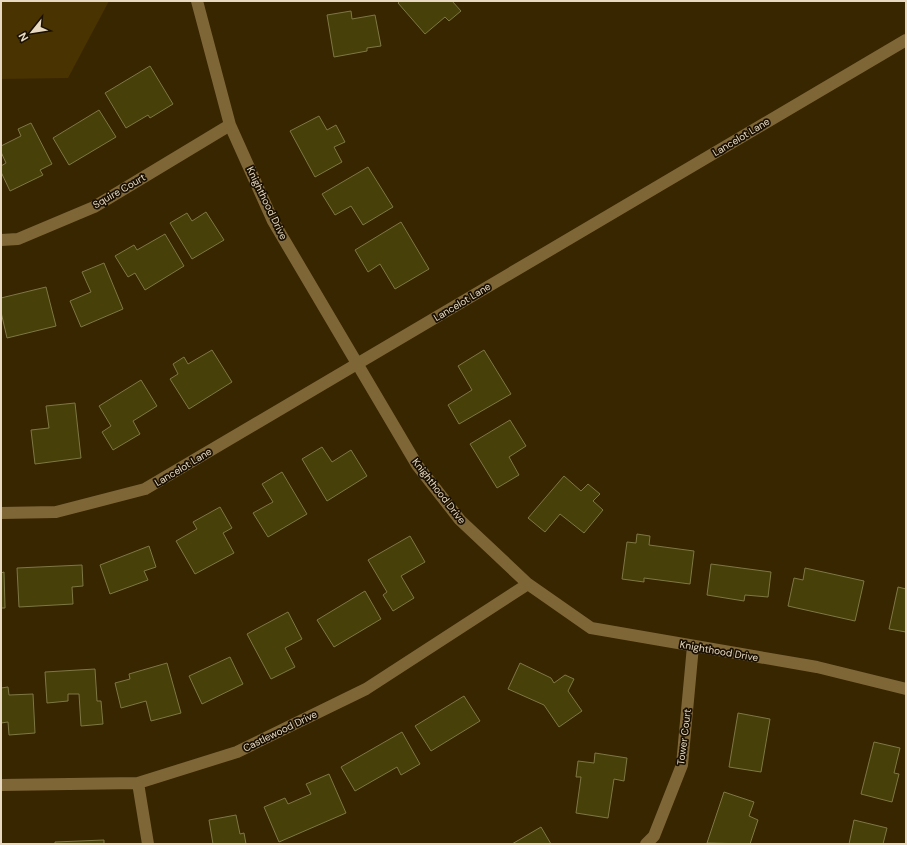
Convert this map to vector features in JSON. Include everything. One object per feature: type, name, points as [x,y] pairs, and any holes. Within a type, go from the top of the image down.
[{"type":"street","name":"Knighthood Drive","points":[[196,1],[230,125],[273,221],[417,465],[460,520],[528,584],[591,628],[817,667],[906,690]]},
{"type":"street","name":"Lancelot Lane","points":[[1,513],[56,512],[145,489],[906,40]]},
{"type":"street","name":"Squire Court","points":[[1,240],[18,239],[94,207],[230,125]]},
{"type":"street","name":"Castlewood Drive","points":[[1,785],[138,783],[237,752],[366,689],[528,584]]},
{"type":"street","name":"Tower Court","points":[[646,844],[654,836],[682,765],[693,646]]},
{"type":"street","points":[[138,783],[148,844]]},
{"type":"shaded area","points":[[1,1],[109,1],[68,78],[1,79]]},
{"type":"building","points":[[400,1],[452,1],[461,11],[449,21],[445,17],[425,34],[398,3]]},
{"type":"building","points":[[351,11],[352,19],[375,15],[381,46],[367,48],[367,51],[334,57],[327,15]]},
{"type":"building","points":[[150,66],[173,104],[150,118],[148,115],[126,128],[105,93]]},
{"type":"building","points":[[99,110],[116,137],[69,165],[53,138]]},
{"type":"building","points":[[319,116],[327,130],[336,125],[345,142],[334,147],[342,162],[315,177],[290,131]]},
{"type":"building","points":[[31,123],[52,164],[40,170],[43,175],[10,191],[1,172],[1,166],[6,163],[1,152],[1,146],[21,136],[18,129]]},
{"type":"building","points":[[368,167],[393,207],[363,225],[351,206],[335,215],[322,194]]},
{"type":"building","points":[[206,212],[224,240],[192,259],[170,223],[187,213],[192,221]]},
{"type":"building","points":[[401,222],[429,269],[395,289],[380,264],[368,272],[355,250]]},
{"type":"building","points":[[165,234],[184,266],[145,290],[135,273],[128,277],[115,256],[134,245],[137,250]]},
{"type":"building","points":[[104,263],[123,309],[81,327],[70,301],[91,292],[82,272]]},
{"type":"building","points":[[46,287],[56,326],[7,338],[1,312],[1,298]]},
{"type":"building","points":[[212,350],[232,382],[189,409],[170,379],[178,374],[173,364],[184,357],[188,364]]},
{"type":"building","points":[[484,350],[511,394],[459,424],[448,405],[472,390],[458,366]]},
{"type":"building","points":[[141,380],[157,406],[133,421],[140,434],[113,450],[102,432],[111,426],[99,406]]},
{"type":"building","points":[[75,403],[81,458],[35,464],[31,430],[49,428],[46,406]]},
{"type":"building","points":[[510,420],[526,446],[509,457],[519,475],[497,488],[470,444]]},
{"type":"building","points":[[322,447],[332,462],[351,450],[367,476],[327,501],[302,459]]},
{"type":"building","points":[[282,472],[307,514],[268,537],[253,513],[273,502],[262,484]]},
{"type":"building","points":[[564,476],[581,491],[588,484],[600,494],[593,501],[603,510],[584,533],[560,514],[545,532],[528,518]]},
{"type":"building","points":[[220,507],[232,528],[223,533],[234,553],[195,574],[176,541],[197,529],[193,522]]},
{"type":"building","points":[[637,534],[650,536],[649,545],[694,551],[690,584],[644,578],[644,582],[622,579],[627,542],[636,543]]},
{"type":"building","points":[[410,536],[425,562],[401,576],[414,598],[393,611],[383,595],[387,592],[368,560]]},
{"type":"building","points":[[149,546],[156,567],[144,571],[148,580],[110,594],[100,565]]},
{"type":"building","points":[[711,564],[771,572],[768,597],[745,595],[744,601],[707,595]]},
{"type":"building","points":[[82,565],[83,586],[72,587],[73,604],[19,607],[17,568]]},
{"type":"building","points":[[805,568],[864,581],[855,621],[788,606],[794,578],[803,580]]},
{"type":"building","points":[[4,572],[5,608],[1,608],[1,573]]},
{"type":"building","points":[[898,587],[906,589],[906,632],[889,629]]},
{"type":"building","points":[[365,591],[381,619],[334,647],[317,620]]},
{"type":"building","points":[[288,612],[302,639],[285,648],[295,667],[271,679],[247,634]]},
{"type":"building","points":[[230,657],[243,684],[202,704],[189,676]]},
{"type":"building","points":[[167,663],[181,713],[151,721],[146,701],[121,708],[115,683],[130,679],[129,674]]},
{"type":"building","points":[[520,663],[551,678],[554,683],[565,675],[574,679],[568,691],[582,711],[559,727],[544,705],[508,689]]},
{"type":"building","points":[[95,669],[97,701],[101,701],[103,724],[81,726],[79,694],[68,694],[68,701],[47,703],[45,672]]},
{"type":"building","points":[[8,687],[9,695],[33,694],[35,733],[9,735],[8,722],[1,723],[1,688]]},
{"type":"building","points":[[464,696],[480,721],[431,751],[415,726]]},
{"type":"building","points":[[738,713],[770,719],[761,772],[729,767]]},
{"type":"building","points":[[402,732],[420,764],[401,775],[397,767],[355,791],[341,767]]},
{"type":"building","points":[[874,742],[900,748],[894,773],[899,774],[892,802],[861,794]]},
{"type":"building","points":[[595,753],[627,758],[624,781],[614,779],[608,818],[576,813],[581,777],[576,777],[578,761],[594,763]]},
{"type":"building","points":[[329,774],[346,813],[279,842],[264,807],[285,798],[288,804],[311,794],[306,784]]},
{"type":"building","points":[[724,792],[754,802],[749,816],[758,820],[750,844],[707,843]]},
{"type":"building","points":[[236,815],[240,834],[244,833],[246,844],[213,844],[209,820]]},
{"type":"building","points":[[854,820],[887,828],[883,844],[849,844]]},
{"type":"building","points":[[541,827],[551,844],[512,844]]},
{"type":"building","points":[[104,840],[104,844],[55,844],[55,842]]}]
